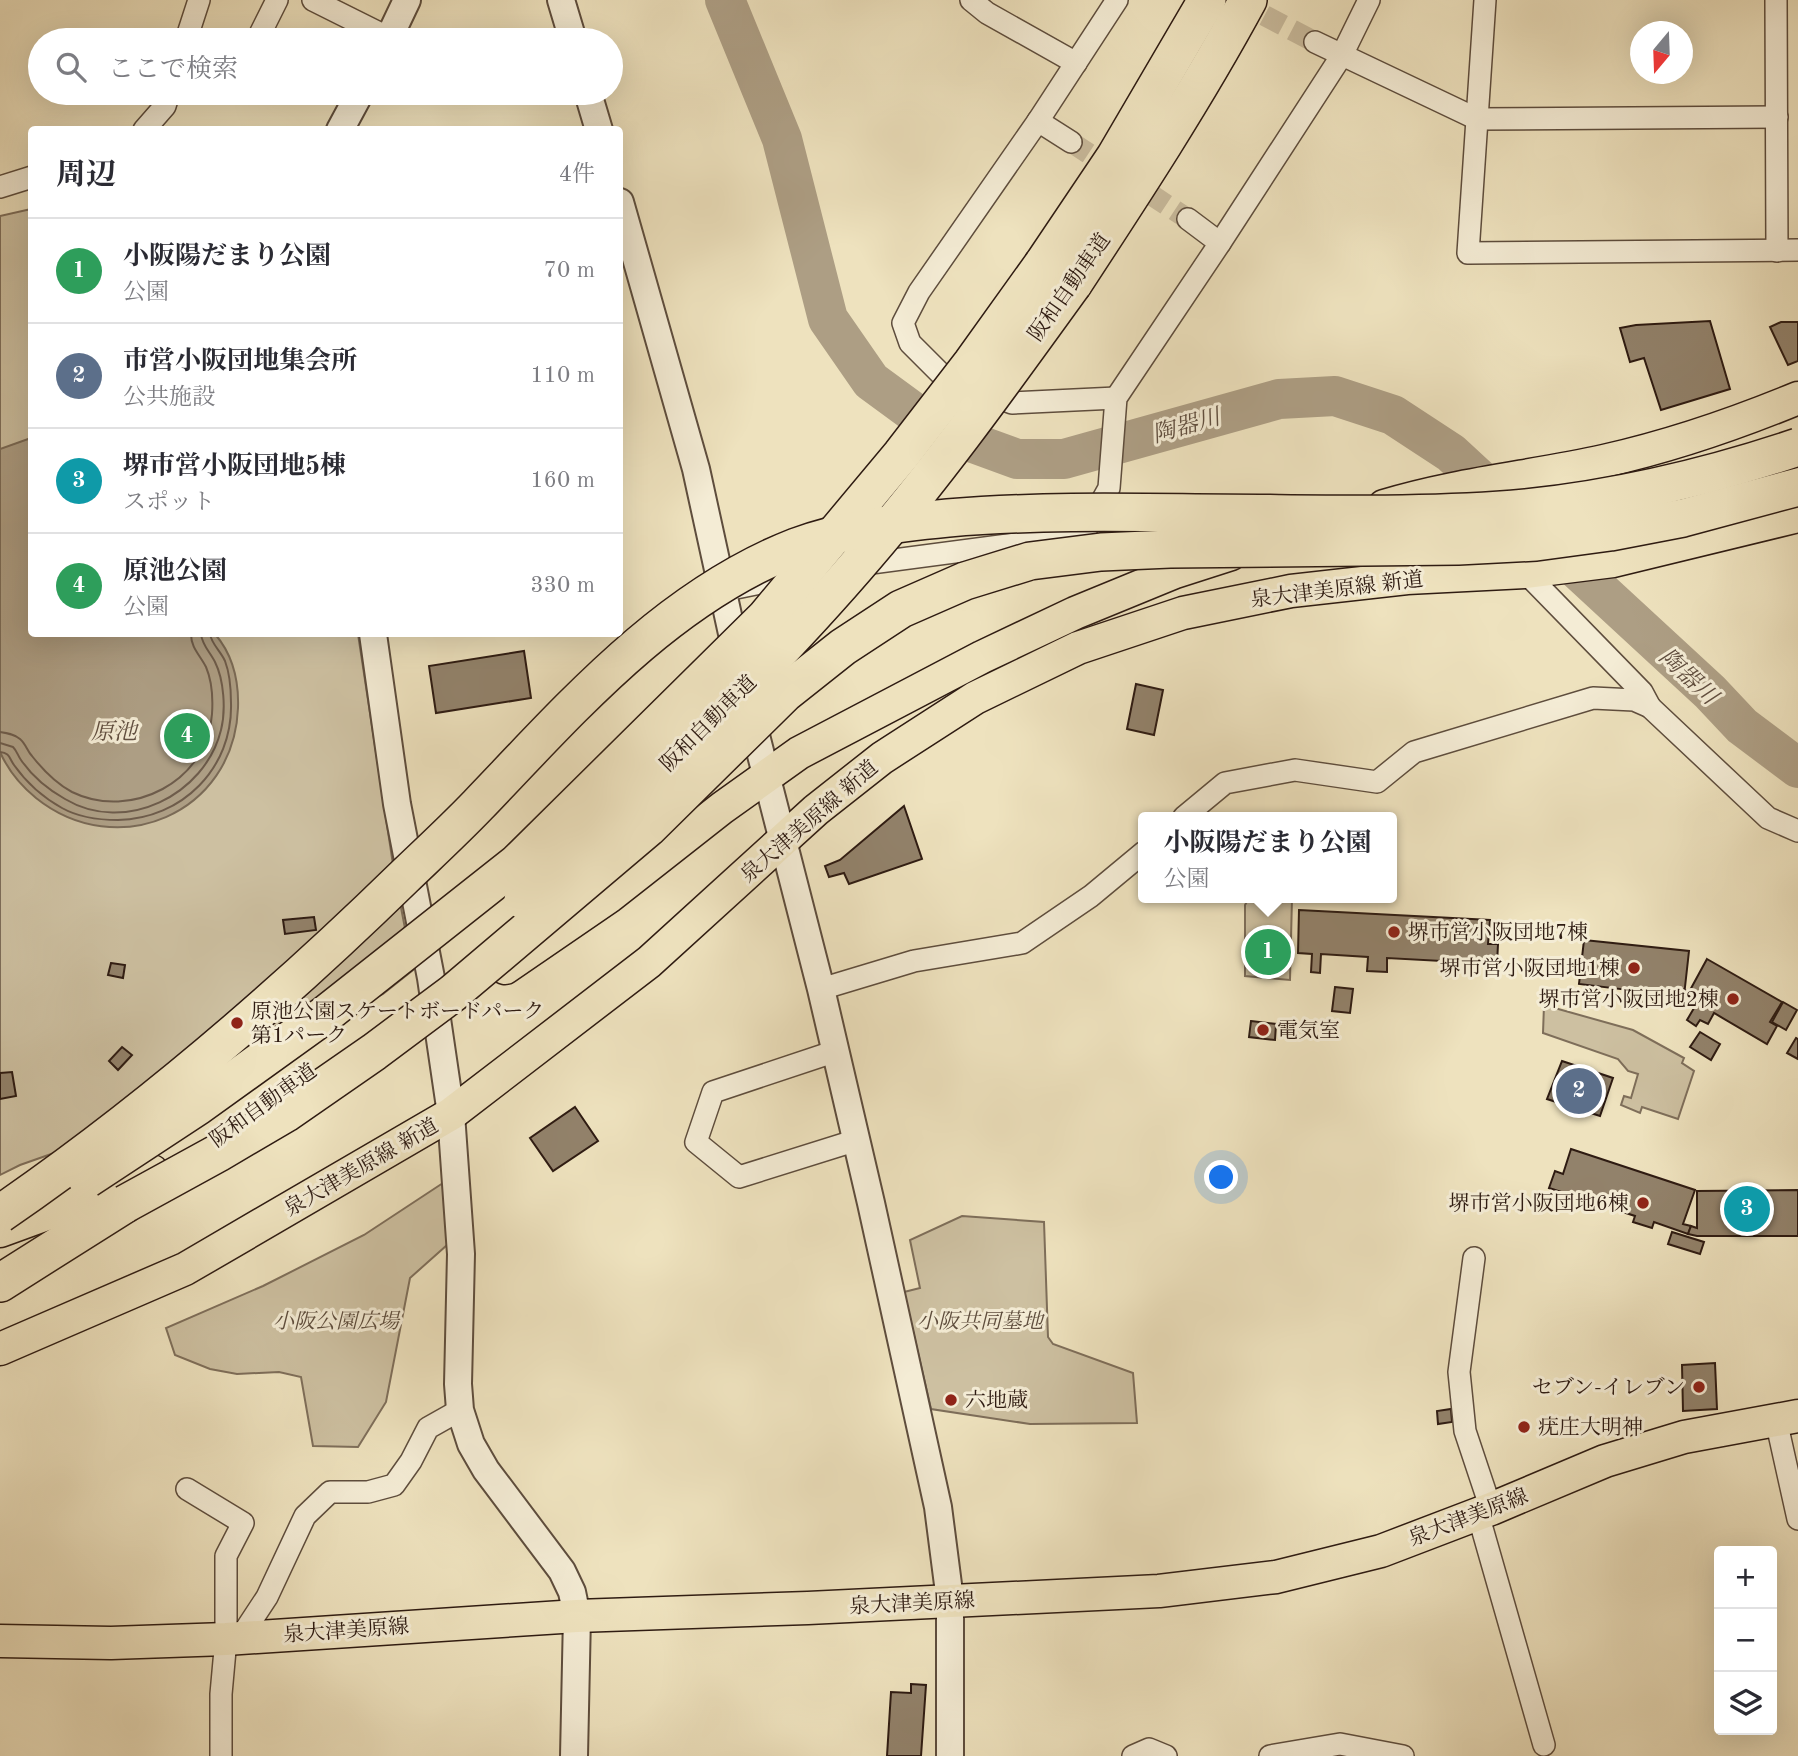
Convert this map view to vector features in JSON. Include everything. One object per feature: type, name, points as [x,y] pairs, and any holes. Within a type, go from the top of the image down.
[{"type":"highway","name":"阪和自動車道","points":[[0,1232],[72,1189],[198,1106],[326,1014],[517,863],[765,618],[901,455],[972,363],[1115,157],[1207,0]]},
{"type":"highway","name":"阪和自動車道","points":[[0,1283],[125,1204],[270,1101],[467,950],[558,871],[793,639],[869,552],[1004,380],[1073,284],[1151,164],[1248,0]]},
{"type":"highway","points":[[0,1214],[66,1169],[158,1096],[265,1005],[358,922],[476,808],[551,726],[607,673],[649,638],[724,584],[754,566],[800,546],[856,530],[997,514],[1374,514],[1524,508],[1668,485],[1798,447]]},
{"type":"highway","points":[[125,1204],[286,1113],[374,1052],[453,993],[648,828],[794,685],[843,647],[901,609],[964,581],[1030,561],[1101,552],[1445,547],[1536,542],[1684,518],[1798,487]]},
{"type":"main road","points":[[0,1232],[118,1188],[334,1082],[406,1041],[507,966],[610,896],[799,753],[982,657],[1075,613],[1175,572],[1429,494],[1604,461],[1678,442],[1798,398]]},
{"type":"main road","name":"泉大津美原線 新道","points":[[0,1349],[185,1269],[451,1114],[649,962],[816,810],[882,758],[975,698],[1077,648],[1183,613],[1291,591],[1407,578],[1533,571],[1613,561],[1798,516]]},
{"type":"main road","name":"泉大津美原線","points":[[0,1641],[111,1643],[233,1638],[578,1616],[1159,1591],[1276,1577],[1381,1551],[1485,1512],[1605,1461],[1684,1437],[1787,1418]]},
{"type":"street","points":[[190,28],[199,0]]},
{"type":"street","points":[[263,28],[277,0]]},
{"type":"street","points":[[313,0],[367,28]]},
{"type":"street","points":[[394,28],[408,0]]},
{"type":"street","points":[[561,0],[569,28]]},
{"type":"street","points":[[971,0],[987,13],[1076,63]]},
{"type":"street","points":[[1116,398],[1012,403],[944,377],[910,343],[903,323],[919,292],[1038,121],[1117,0]]},
{"type":"street","points":[[722,591],[834,568],[1083,535],[1109,488],[1116,398],[1342,55],[1369,0]]},
{"type":"street","points":[[1485,0],[1468,253],[1788,250],[1777,117],[1776,0]]},
{"type":"street","points":[[1315,42],[1477,119],[1777,117]]},
{"type":"street","points":[[148,126],[165,105]]},
{"type":"street","points":[[342,126],[354,105]]},
{"type":"street","points":[[592,105],[598,126]]},
{"type":"street","points":[[1038,121],[1071,142]]},
{"type":"street","points":[[0,187],[28,178]]},
{"type":"street","points":[[623,213],[696,469],[766,776],[784,839],[857,1140],[938,1507],[950,1600],[950,1756]]},
{"type":"street","points":[[1188,219],[1220,243]]},
{"type":"street","points":[[1533,571],[1642,692],[1650,707],[1768,818],[1798,831]]},
{"type":"street","points":[[373,637],[397,804],[431,978],[451,1114],[461,1254],[458,1384],[460,1410],[471,1444],[486,1469],[562,1571],[572,1592],[578,1616],[574,1756]]},
{"type":"street","points":[[1190,812],[1225,783],[1295,770],[1377,782],[1415,752],[1593,698],[1634,700],[1650,707]]},
{"type":"street","points":[[821,989],[914,961],[1022,943],[1091,896],[1138,857]]},
{"type":"street","points":[[836,1051],[713,1092],[696,1142],[740,1177],[857,1140]]},
{"type":"street","points":[[1474,1258],[1459,1373],[1465,1432],[1544,1745]]},
{"type":"street","points":[[233,1638],[267,1597],[306,1516],[330,1492],[368,1492],[394,1485],[411,1461],[428,1428],[460,1410]]},
{"type":"street","points":[[1787,1418],[1798,1519]]},
{"type":"street","points":[[187,1489],[243,1523],[226,1556],[233,1638],[221,1694],[221,1756]]},
{"type":"street","points":[[1270,1756],[1340,1744],[1403,1756]]},
{"type":"street","points":[[1133,1756],[1149,1749],[1166,1756]]},
{"type":"green space","points":[[28,210],[28,637],[358,637],[394,871],[413,970],[383,994],[145,1121],[20,1165],[0,1175],[0,216]]},
{"type":"green space","points":[[1292,903],[1290,980],[1245,976],[1245,905]]},
{"type":"green space","points":[[1544,1005],[1633,1030],[1684,1058],[1682,1063],[1694,1071],[1678,1119],[1642,1107],[1640,1113],[1621,1105],[1624,1096],[1631,1098],[1638,1074],[1628,1071],[1618,1059],[1543,1033]]},
{"type":"green space","name":"小阪公園広場","points":[[446,1181],[447,1245],[410,1278],[386,1402],[358,1447],[313,1446],[301,1377],[279,1372],[237,1374],[210,1369],[175,1355],[166,1328],[263,1286],[364,1235]]},
{"type":"green space","name":"小阪共同墓地","points":[[962,1216],[1044,1222],[1048,1337],[1053,1344],[1133,1373],[1137,1423],[1030,1424],[931,1409],[904,1292],[920,1288],[910,1240]]},
{"type":"water","name":"原池","points":[[28,439],[28,637],[217,637],[226,650],[236,678],[238,698],[231,745],[216,776],[194,800],[166,817],[134,826],[101,826],[68,817],[36,798],[25,788],[0,752],[0,449]]},
{"type":"building","points":[[1710,321],[1730,389],[1661,410],[1644,358],[1630,362],[1620,328]]},
{"type":"building","points":[[1781,322],[1798,322],[1798,361],[1788,365],[1770,327]]},
{"type":"building","points":[[524,651],[531,698],[436,713],[429,666]]},
{"type":"building","points":[[1136,684],[1163,690],[1154,735],[1127,729]]},
{"type":"building","points":[[904,806],[922,859],[849,884],[844,873],[829,877],[825,866],[840,860]]},
{"type":"building","name":"堺市営小阪団地7棟","points":[[1299,910],[1490,920],[1488,944],[1498,944],[1497,964],[1387,958],[1387,972],[1367,971],[1368,957],[1321,954],[1320,973],[1311,972],[1312,954],[1298,953]]},
{"type":"building","points":[[314,917],[316,930],[285,934],[283,920]]},
{"type":"building","name":"堺市営小阪団地1棟","points":[[1584,940],[1689,951],[1684,996],[1645,991],[1644,1008],[1635,1007],[1637,991],[1579,984]]},
{"type":"building","name":"堺市営小阪団地2棟","points":[[1707,959],[1782,1002],[1770,1022],[1777,1026],[1767,1044],[1714,1013],[1708,1024],[1700,1020],[1696,1026],[1687,1020],[1697,1003],[1684,996],[1684,990],[1689,992]]},
{"type":"building","points":[[111,963],[125,965],[123,978],[108,975]]},
{"type":"building","points":[[1335,987],[1353,989],[1350,1013],[1332,1011]]},
{"type":"building","points":[[1783,1002],[1797,1010],[1786,1030],[1772,1022]]},
{"type":"building","name":"電気室","points":[[1251,1021],[1276,1024],[1275,1040],[1249,1037]]},
{"type":"building","points":[[1700,1032],[1720,1044],[1711,1060],[1690,1047]]},
{"type":"building","points":[[1796,1038],[1798,1039],[1798,1059],[1787,1053]]},
{"type":"building","points":[[122,1047],[132,1055],[118,1070],[109,1061]]},
{"type":"building","points":[[1562,1061],[1613,1078],[1600,1116],[1547,1099]]},
{"type":"building","points":[[12,1072],[16,1096],[0,1099],[0,1073]]},
{"type":"building","points":[[575,1107],[598,1141],[553,1171],[530,1138]]},
{"type":"building","name":"堺市営小阪団地6棟","points":[[1571,1149],[1695,1190],[1683,1224],[1691,1226],[1688,1234],[1654,1222],[1652,1228],[1633,1222],[1635,1216],[1549,1188],[1555,1171],[1563,1174]]},
{"type":"building","points":[[1798,1190],[1798,1236],[1688,1234],[1691,1226],[1697,1228],[1697,1191]]},
{"type":"building","points":[[1672,1232],[1704,1242],[1700,1254],[1668,1244]]},
{"type":"building","name":"セブン-イレブン","points":[[1715,1363],[1717,1409],[1683,1411],[1682,1365]]},
{"type":"building","points":[[1451,1409],[1452,1422],[1438,1424],[1437,1411]]},
{"type":"building","points":[[911,1684],[926,1685],[921,1756],[887,1756],[891,1692],[911,1693]]},
{"type":"waterway","name":"陶器川","points":[[725,0],[782,139],[828,319],[871,381],[916,414],[976,444],[1017,459],[1064,459],[1279,399],[1335,396],[1393,415],[1451,453],[1710,692],[1742,726],[1798,768]]},
{"type":"tunnel","points":[[1237,1],[1315,42]]},
{"type":"tunnel","points":[[1071,142],[1188,219]]},
{"type":"place","name":"原池公園","points":[[187,736]]},
{"type":"place","name":"堺市営小阪団地7棟","points":[[1394,932]]},
{"type":"place","name":"小阪陽だまり公園","points":[[1268,952]]},
{"type":"place","name":"堺市営小阪団地1棟","points":[[1634,968]]},
{"type":"place","name":"堺市営小阪団地2棟","points":[[1733,999]]},
{"type":"place","name":"原池公園スケートボードパーク 第1パーク","points":[[237,1023]]},
{"type":"place","name":"電気室","points":[[1263,1030]]},
{"type":"place","name":"市営小阪団地集会所","points":[[1579,1091]]},
{"type":"place","name":"堺市営小阪団地6棟","points":[[1643,1203]]},
{"type":"place","name":"堺市営小阪団地5棟","points":[[1747,1209]]},
{"type":"place","name":"セブン-イレブン","points":[[1699,1387]]},
{"type":"place","name":"六地蔵","points":[[951,1400]]},
{"type":"place","name":"疣庄大明神","points":[[1524,1427]]}]
